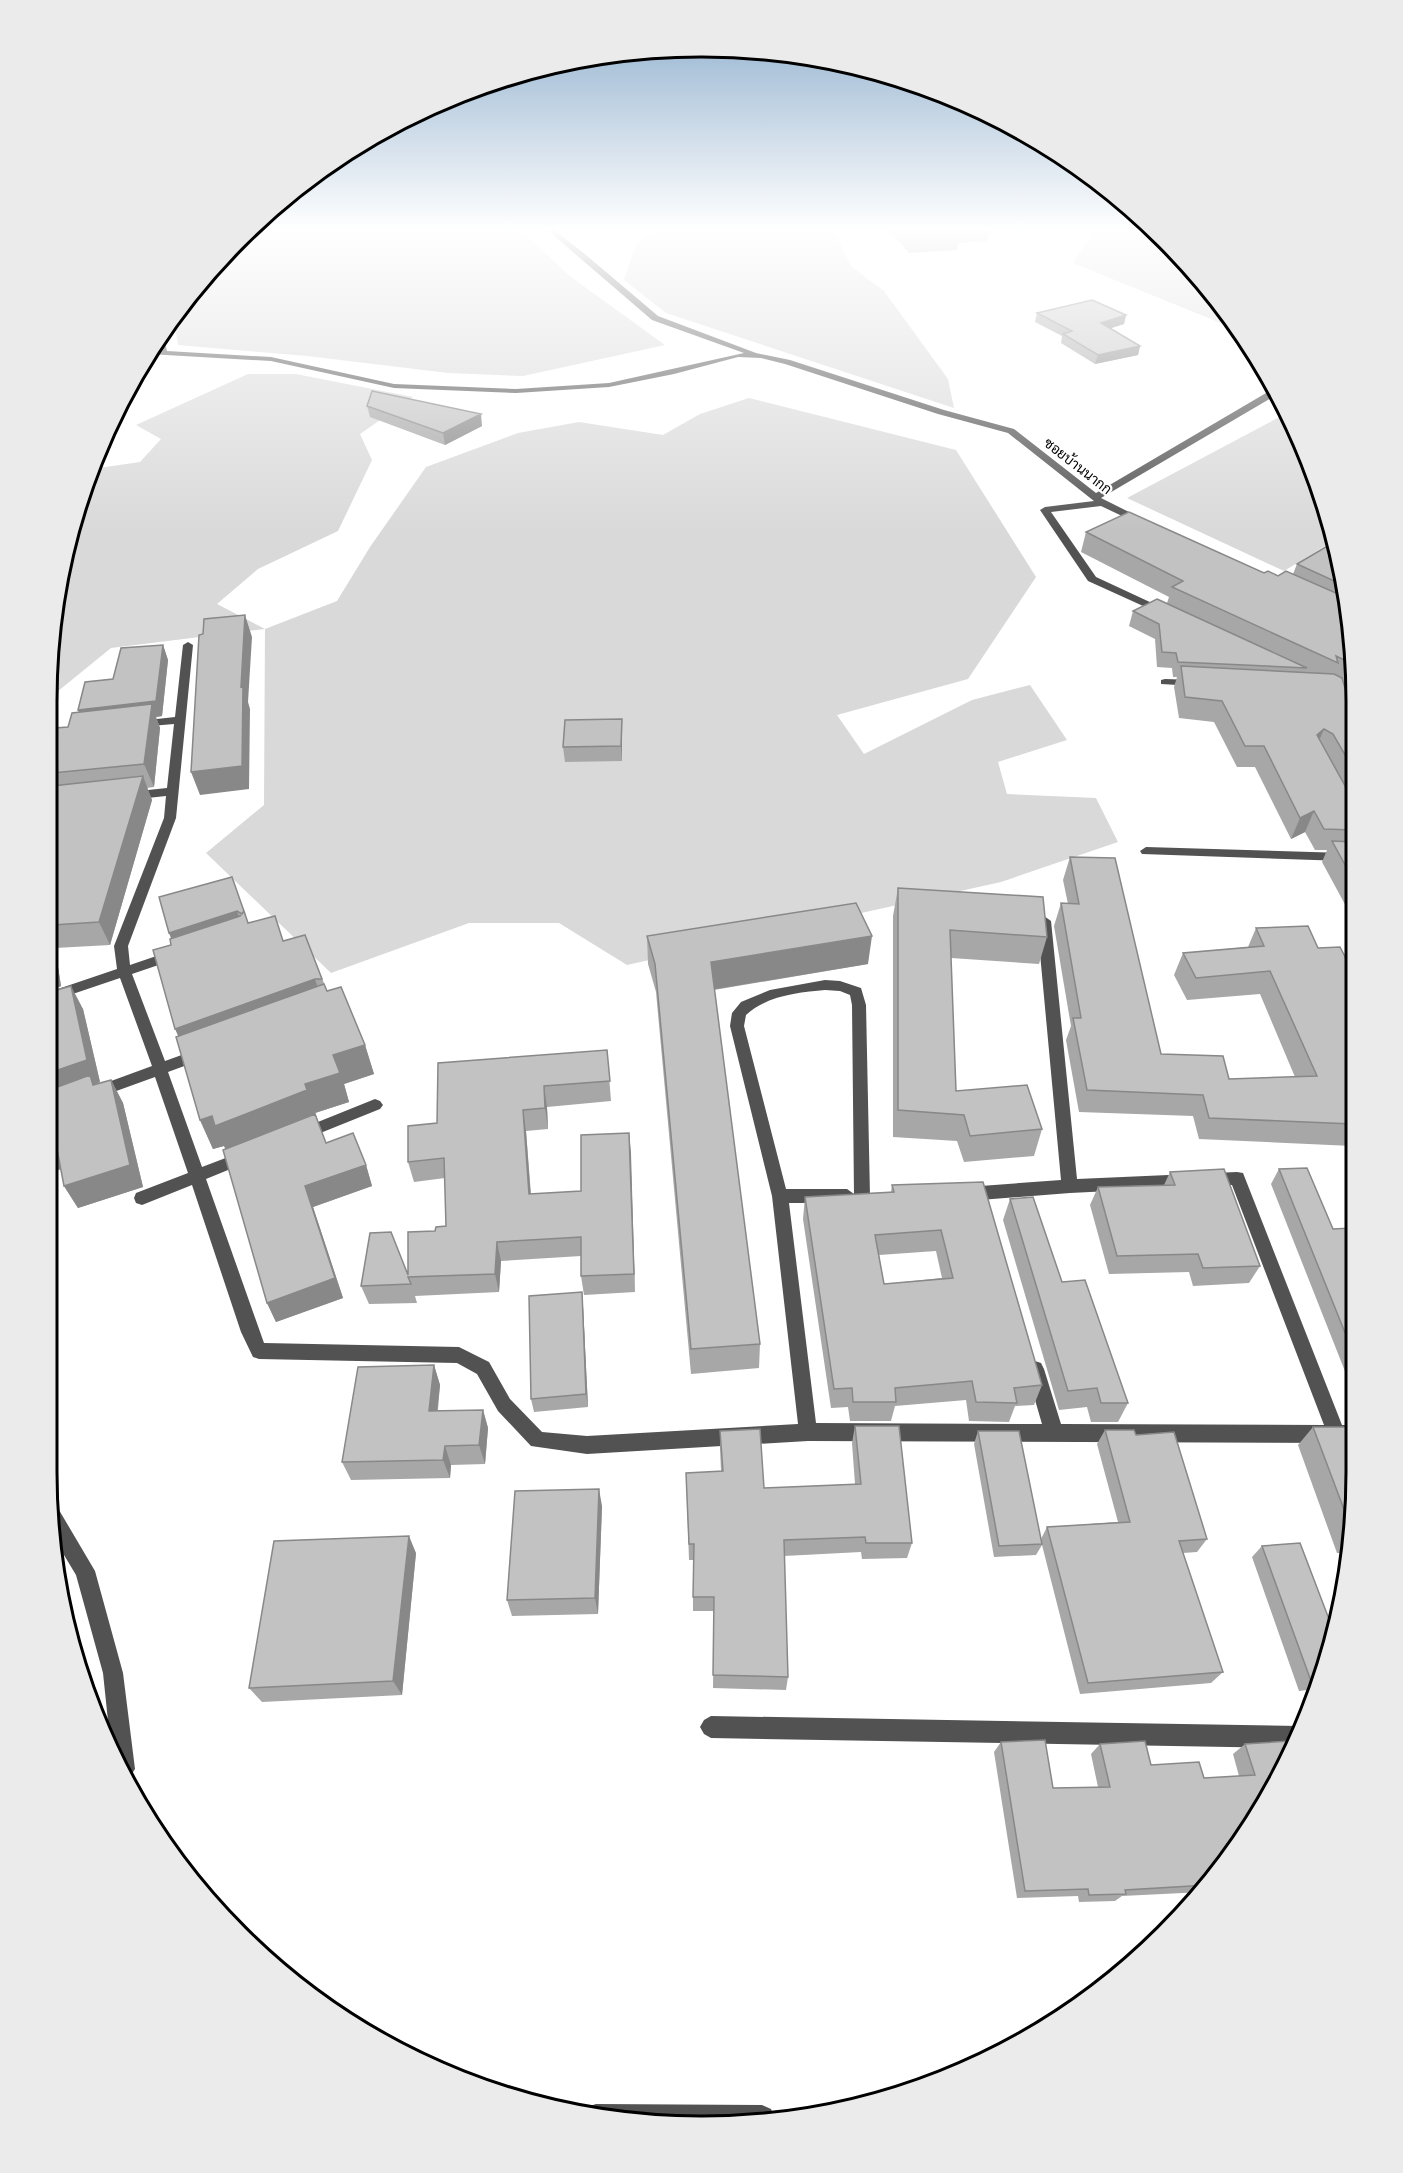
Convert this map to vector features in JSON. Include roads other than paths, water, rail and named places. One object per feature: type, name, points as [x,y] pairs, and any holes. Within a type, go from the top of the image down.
[{"type":"street","points":[[687,329],[761,356]]},
{"type":"street","points":[[163,347],[164,352]]},
{"type":"street","points":[[160,352],[271,359],[394,386],[516,391],[609,385],[738,356],[761,356]]},
{"type":"street","name":"ซอยบ้านนากก","points":[[761,356],[787,362],[941,412],[1011,431],[1099,500],[1156,528]]},
{"type":"street","points":[[1175,618],[1092,579],[1046,510],[1099,500],[1269,395]]},
{"type":"street","points":[[188,645],[170,818],[121,946],[124,971],[250,1332],[259,1351],[459,1355],[483,1368],[504,1405],[538,1440],[587,1445],[808,1432],[1344,1435],[1237,1178],[1070,1186],[987,1200],[951,1194]]},
{"type":"street","points":[[1165,682],[1213,684]]},
{"type":"street","points":[[1324,689],[1346,698]]},
{"type":"street","points":[[122,726],[181,720]]},
{"type":"street","points":[[119,797],[174,791]]},
{"type":"street","points":[[1146,851],[1346,857]]},
{"type":"street","points":[[1043,903],[1070,1186]]},
{"type":"street","points":[[57,994],[189,951]]},
{"type":"street","points":[[780,1196],[868,1196],[859,1005],[856,992],[846,987],[808,986],[753,1001],[740,1011],[737,1026],[780,1196],[808,1432]]},
{"type":"street","points":[[85,1096],[216,1049]]},
{"type":"street","points":[[291,1138],[375,1105]]},
{"type":"street","points":[[142,1198],[260,1151]]},
{"type":"street","points":[[1031,1353],[1054,1433]]},
{"type":"street","points":[[60,1530],[85,1571],[113,1673],[123,1756]]},
{"type":"street","points":[[711,1727],[1289,1737]]}]
